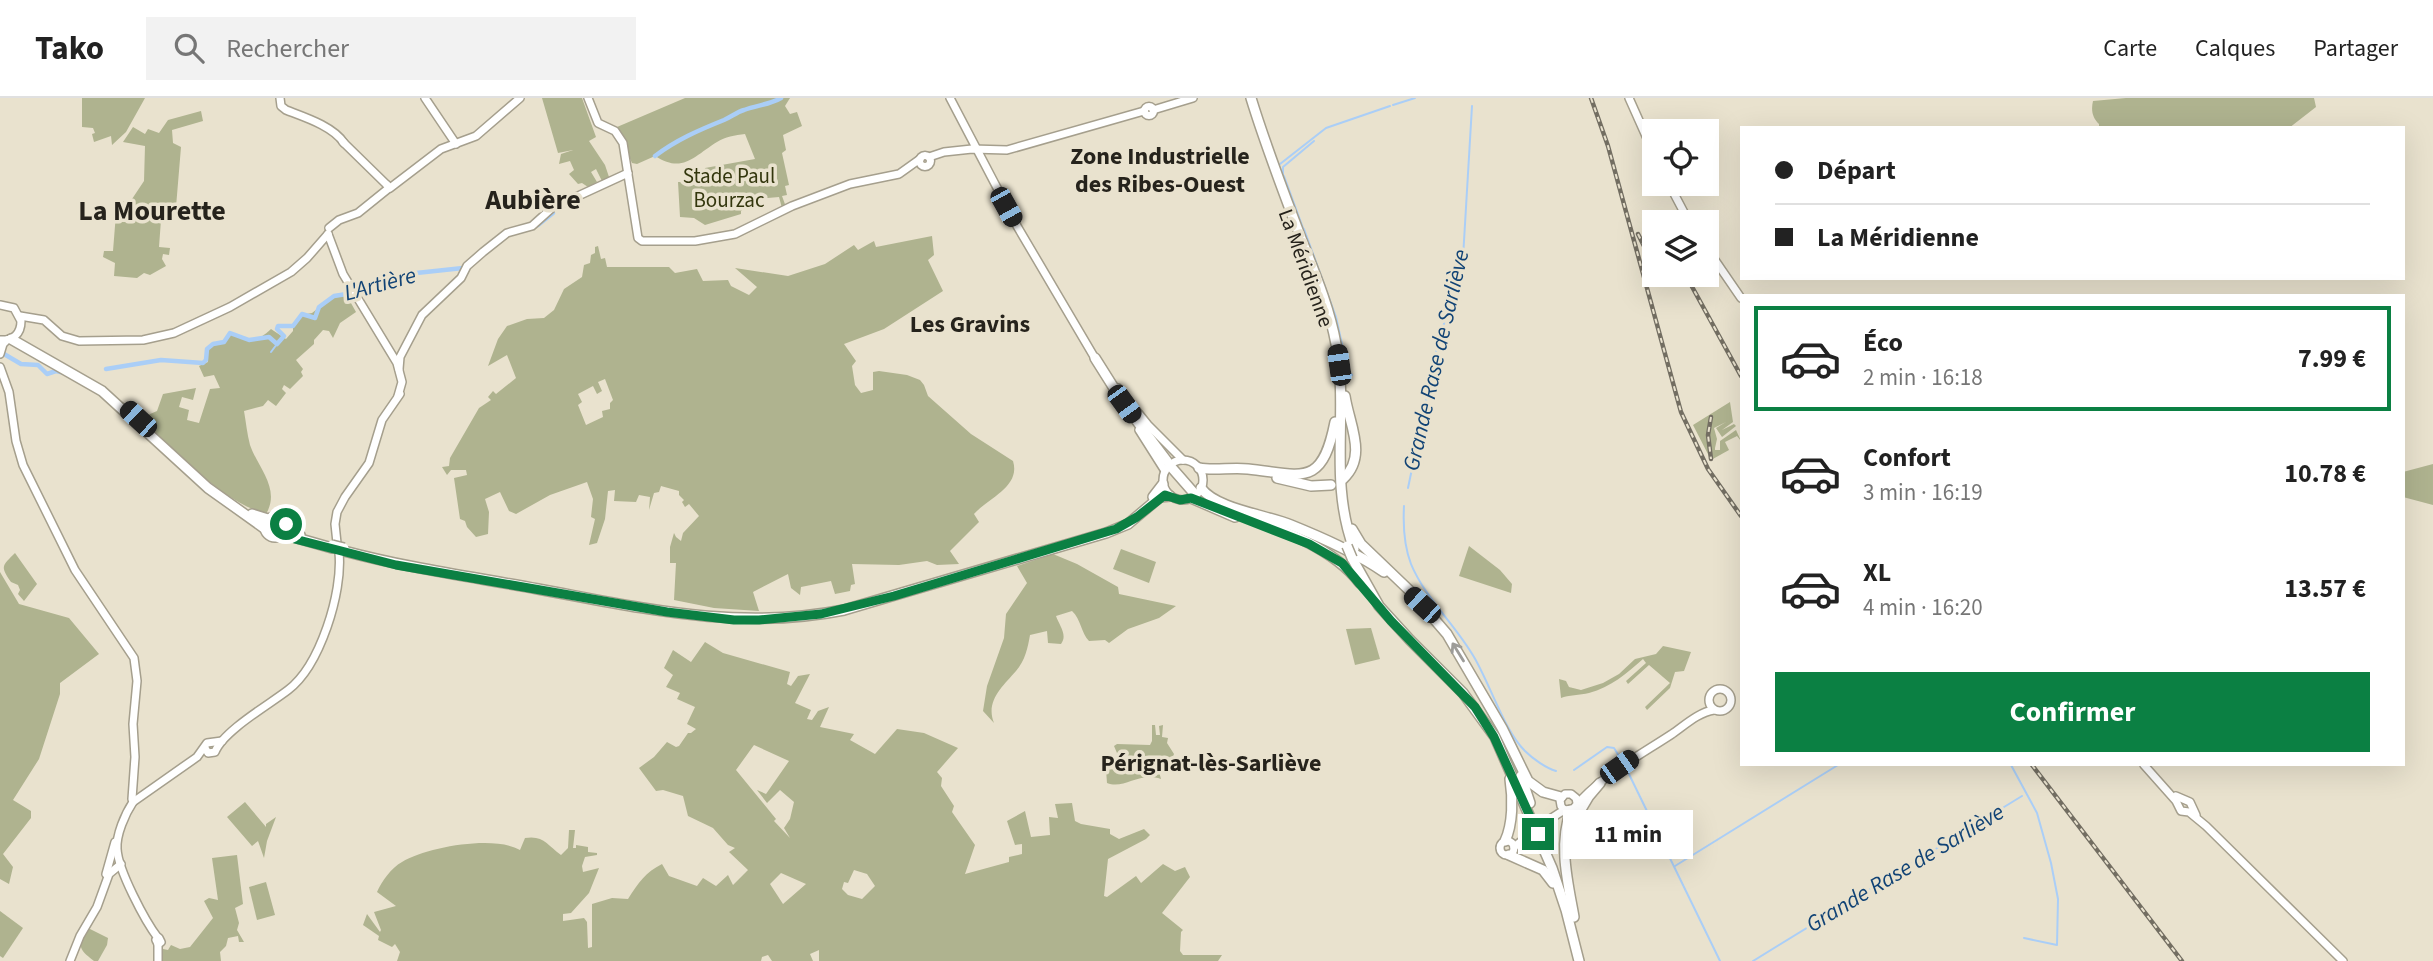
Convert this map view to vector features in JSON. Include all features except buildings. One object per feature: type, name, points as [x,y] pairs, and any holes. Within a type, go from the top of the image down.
[{"type":"highway","name":"La Méridienne","points":[[1248,98],[1323,296],[1337,346],[1341,496],[1349,544]]},
{"type":"highway","name":"La Méridienne","points":[[1248,98],[1327,323],[1335,363],[1334,488],[1349,544],[1379,606],[1475,707],[1503,754],[1552,868],[1582,961]]},
{"type":"highway","points":[[20,328],[22,338],[36,351],[104,388],[220,493],[266,523]]},
{"type":"highway","points":[[6,340],[103,391],[208,488],[266,523]]},
{"type":"highway","points":[[1337,346],[1342,360],[1347,406],[1356,445],[1354,465],[1343,479]]},
{"type":"highway","points":[[1095,358],[1169,466],[1198,492],[1234,516],[1276,530],[1336,558],[1379,606]]},
{"type":"highway","points":[[1120,391],[1169,466]]},
{"type":"highway","points":[[1199,468],[1250,469],[1282,474],[1307,472],[1320,464],[1327,455],[1335,422]]},
{"type":"highway","points":[[1198,492],[1210,473],[1235,470],[1301,484],[1331,485]]},
{"type":"highway","points":[[338,548],[419,566],[689,612],[734,617],[798,614],[874,599],[1105,530],[1141,509],[1163,484]]},
{"type":"highway","points":[[1198,492],[1232,510],[1308,532],[1374,565],[1422,605]]},
{"type":"highway","points":[[285,531],[405,566],[645,608],[712,618],[759,620],[844,610],[1049,550],[1116,529],[1137,517],[1160,497],[1170,496]]},
{"type":"highway","points":[[1341,496],[1350,525],[1361,544],[1422,605],[1460,654],[1528,781],[1543,792],[1569,804],[1565,850],[1566,880],[1575,923]]},
{"type":"highway","name":"La Méridienne","points":[[1355,558],[1394,616],[1460,682],[1483,710],[1503,743],[1562,881],[1575,923],[1582,961]]},
{"type":"highway","points":[[1494,717],[1530,803]]},
{"type":"highway","points":[[1503,754],[1512,788],[1510,847],[1549,876],[1576,947]]},
{"type":"highway","points":[[1565,850],[1572,822],[1600,783]]},
{"type":"main road","points":[[425,98],[453,143]]},
{"type":"main road","points":[[20,316],[44,320],[62,336],[79,341],[142,340],[165,336],[192,326],[290,272],[307,258],[336,222],[366,208],[389,185],[433,154],[480,133],[520,98]]},
{"type":"main road","points":[[587,98],[603,125],[619,137],[639,240],[686,242],[725,237],[748,229],[792,206],[850,184],[894,175],[944,152],[964,150],[980,153],[1007,150],[1147,111]]},
{"type":"main road","points":[[925,160],[946,153],[994,154],[1193,98]]},
{"type":"main road","points":[[1629,98],[1642,127]]},
{"type":"main road","points":[[954,102],[970,138],[1047,273],[1120,391],[1148,425],[1183,460]]},
{"type":"main road","points":[[954,102],[1050,285],[1095,358]]},
{"type":"main road","points":[[285,106],[337,136],[389,185]]},
{"type":"main road","points":[[964,150],[970,146],[970,138]]},
{"type":"main road","points":[[398,362],[422,315],[507,233],[532,226],[551,208],[625,174]]},
{"type":"main road","points":[[106,882],[114,843],[133,798],[203,752],[209,742],[218,744],[293,684],[314,655],[328,620],[338,582],[336,516],[342,501],[372,456],[383,420],[404,389],[398,362],[344,274],[328,235]]},
{"type":"main road","points":[[1719,266],[1740,296]]},
{"type":"main road","points":[[1,304],[14,308],[20,316],[20,328]]},
{"type":"main road","points":[[0,354],[6,340],[34,319]]},
{"type":"main road","points":[[0,367],[9,392],[16,447]]},
{"type":"main road","points":[[0,376],[8,394],[16,447],[27,477],[87,590],[127,645],[135,662],[137,681],[133,724],[133,798],[117,842],[119,868]]},
{"type":"main road","points":[[1183,460],[1190,461],[1199,468],[1198,492],[1180,500],[1170,496],[1163,484],[1169,466],[1183,460]]},
{"type":"main road","points":[[280,517],[285,531],[273,538],[266,534],[266,523],[280,517]]},
{"type":"main road","points":[[1699,716],[1711,694],[1717,690],[1727,692],[1730,701]]},
{"type":"main road","points":[[1709,700],[1714,710]]},
{"type":"main road","points":[[1730,701],[1740,703]]},
{"type":"main road","points":[[1510,847],[1629,760],[1699,716],[1714,710],[1723,711],[1730,701]]},
{"type":"main road","points":[[2145,766],[2181,803],[2190,802],[2190,810],[2343,961]]},
{"type":"main road","points":[[112,856],[157,941],[158,960]]},
{"type":"main road","points":[[70,961],[80,936],[97,907],[109,874],[119,868]]},
{"type":"green space","points":[[82,98],[145,98],[126,132],[112,145],[111,136],[94,142],[93,128],[82,127]]},
{"type":"green space","points":[[542,98],[582,98],[596,137],[589,141],[605,165],[609,177],[602,181],[596,169],[591,172],[597,182],[588,187],[582,183],[578,184],[569,174],[574,170],[570,161],[559,164],[561,154],[573,150],[558,153]]},
{"type":"green space","name":"Stade Paul Bourzac","points":[[685,98],[790,98],[785,106],[790,114],[797,112],[802,126],[783,135],[786,150],[782,153],[789,185],[785,186],[787,195],[782,196],[786,207],[782,208],[779,197],[758,199],[741,211],[741,214],[705,225],[694,218],[680,217],[678,182],[704,182],[705,168],[755,159],[745,134],[723,139],[681,163],[665,161],[655,156],[637,164],[632,163],[617,127]]},
{"type":"green space","points":[[2126,98],[2314,98],[2316,107],[2292,126],[2099,126],[2093,113],[2093,101]]},
{"type":"green space","points":[[201,111],[203,121],[172,130],[173,143],[181,147],[176,207],[162,206],[159,247],[170,248],[169,255],[163,254],[162,259],[166,266],[150,275],[144,273],[137,278],[114,276],[115,263],[103,257],[104,251],[113,251],[117,201],[130,202],[144,181],[145,146],[123,142],[133,127],[145,134],[148,129],[159,133],[168,120]]},
{"type":"green space","points":[[932,236],[934,255],[928,260],[943,291],[884,329],[844,344],[856,361],[852,366],[855,385],[861,393],[873,390],[873,372],[879,371],[920,380],[928,396],[971,434],[1013,461],[1014,470],[1008,485],[974,514],[979,522],[950,551],[959,564],[937,565],[927,561],[899,565],[852,564],[855,584],[851,585],[850,591],[835,594],[831,581],[801,587],[800,595],[791,588],[788,574],[753,592],[759,611],[714,608],[674,600],[676,563],[670,563],[670,547],[674,533],[681,541],[683,533],[699,516],[689,504],[685,507],[679,491],[661,486],[659,492],[654,493],[649,510],[650,497],[639,495],[636,502],[614,501],[615,490],[608,491],[605,519],[597,543],[589,545],[595,519],[591,517],[593,499],[587,482],[550,495],[516,514],[509,511],[500,492],[485,499],[489,512],[488,534],[476,537],[465,521],[460,519],[454,478],[467,475],[466,470],[451,470],[447,475],[442,467],[449,466],[450,458],[479,408],[491,400],[488,397],[493,391],[496,394],[516,378],[507,355],[488,366],[498,339],[507,326],[527,319],[544,318],[554,310],[564,289],[582,277],[584,265],[590,263],[595,247],[598,246],[601,259],[605,258],[607,267],[669,267],[675,273],[697,269],[703,281],[728,280],[731,286],[749,295],[757,287],[735,268],[788,276],[825,264],[854,245],[858,250],[874,241],[876,247]],"holes":[[[605,379],[613,400],[610,409],[602,411],[603,417],[586,425],[578,405],[582,402],[578,394],[593,386],[597,394],[602,391],[598,382]]]},
{"type":"green space","points":[[334,296],[347,296],[356,312],[340,323],[333,338],[329,331],[323,330],[314,340],[314,344],[296,360],[303,369],[303,376],[290,389],[284,385],[282,389],[286,393],[276,406],[268,400],[263,406],[244,411],[250,445],[270,487],[270,505],[266,514],[232,498],[215,486],[141,418],[157,411],[163,394],[196,388],[193,400],[182,397],[179,407],[189,410],[187,420],[199,423],[210,389],[220,388],[214,375],[204,377],[199,366],[208,362],[206,351],[213,344],[224,342],[231,333],[252,340],[271,329],[286,339],[301,315],[312,313]]},
{"type":"green space","points":[[1730,402],[1733,422],[1722,430],[1734,424],[1736,426],[1722,437],[1716,428],[1726,422],[1714,428],[1717,439],[1715,450],[1720,450],[1720,441],[1736,430],[1740,440],[1737,436],[1725,442],[1729,450],[1711,460],[1693,425]]},
{"type":"green space","points":[[2433,464],[2433,505],[2405,498],[2405,471]]},
{"type":"green space","points":[[1469,546],[1500,570],[1512,584],[1511,593],[1459,576]]},
{"type":"green space","points":[[1121,549],[1156,562],[1149,583],[1113,569]]},
{"type":"green space","points":[[15,553],[37,584],[24,601],[18,594],[18,585],[11,582],[4,569]]},
{"type":"green space","points":[[1053,554],[1118,587],[1119,594],[1176,606],[1159,618],[1128,629],[1109,643],[1105,640],[1089,641],[1072,611],[1056,616],[1063,641],[1061,644],[1048,643],[1047,631],[1030,635],[1022,663],[994,701],[994,723],[983,711],[987,686],[1004,638],[1006,614],[1027,583],[1017,566]]},
{"type":"green space","points":[[0,572],[19,604],[69,618],[99,654],[60,683],[60,694],[39,759],[13,800],[31,811],[31,818],[3,854],[13,867],[9,884],[0,879]]},
{"type":"green space","points":[[1371,628],[1380,659],[1355,665],[1346,629]]},
{"type":"green space","points":[[705,642],[723,653],[790,672],[787,684],[791,686],[798,676],[810,674],[795,703],[811,710],[807,719],[812,720],[818,711],[829,707],[820,727],[854,734],[850,740],[875,754],[897,729],[924,733],[958,748],[937,772],[942,778],[941,786],[954,806],[952,812],[975,845],[965,874],[1009,862],[1009,857],[1022,854],[1022,844],[1015,845],[1007,821],[1025,811],[1031,837],[1050,835],[1049,817],[1058,818],[1055,804],[1072,803],[1075,821],[1110,829],[1110,834],[1119,839],[1144,829],[1150,835],[1146,839],[1108,859],[1104,896],[1107,897],[1136,876],[1141,883],[1163,864],[1175,871],[1185,867],[1190,877],[1162,913],[1183,930],[1180,951],[1183,955],[1222,955],[1218,961],[819,961],[819,950],[810,954],[813,961],[772,961],[768,955],[762,957],[761,961],[397,961],[400,952],[395,944],[392,947],[378,940],[379,936],[363,925],[367,914],[380,932],[374,912],[396,906],[377,892],[384,879],[402,862],[443,848],[478,843],[494,843],[520,850],[525,838],[531,837],[545,842],[561,855],[568,848],[569,830],[575,830],[573,848],[576,848],[576,845],[588,847],[588,852],[597,853],[585,857],[582,866],[583,872],[599,868],[589,893],[571,913],[563,914],[563,921],[584,918],[587,922],[588,948],[592,947],[592,904],[612,898],[628,899],[643,879],[662,864],[669,876],[697,886],[703,878],[716,886],[728,875],[733,885],[748,870],[729,852],[735,848],[728,845],[713,828],[688,816],[683,796],[663,790],[656,791],[639,768],[654,757],[667,742],[679,746],[688,733],[696,729],[687,724],[695,707],[677,699],[680,693],[666,687],[673,675],[664,668],[673,650],[691,662]],"holes":[[[754,745],[789,761],[766,794],[757,790],[767,803],[780,790],[794,802],[790,819],[784,828],[790,838],[736,770]],[[854,870],[867,874],[875,886],[862,899],[848,895],[842,889],[844,882],[848,883]],[[781,873],[806,884],[783,904],[770,884]]]},
{"type":"green space","points":[[1663,646],[1691,652],[1684,671],[1675,672],[1670,688],[1647,710],[1645,707],[1670,683],[1649,665],[1628,684],[1626,681],[1646,663],[1643,659],[1611,684],[1589,693],[1561,698],[1559,679],[1566,681],[1569,687],[1581,690],[1603,683],[1619,674],[1635,659],[1656,654]]},
{"type":"green space","points":[[1152,725],[1155,725],[1156,735],[1160,735],[1159,726],[1163,725],[1162,737],[1168,738],[1167,743],[1174,754],[1169,767],[1158,768],[1161,779],[1146,777],[1120,784],[1107,783],[1106,770],[1115,769],[1117,753],[1114,746],[1150,745]]},
{"type":"green space","points":[[245,802],[266,827],[266,824],[276,817],[264,858],[258,841],[252,846],[227,817]]},
{"type":"green space","points":[[237,855],[243,904],[235,908],[239,923],[237,930],[244,942],[239,942],[238,936],[228,938],[226,946],[220,952],[221,961],[160,961],[163,949],[168,950],[171,945],[180,949],[190,947],[213,918],[204,901],[209,898],[218,900],[212,858]]},
{"type":"green space","points":[[266,882],[275,915],[257,920],[249,887]]},
{"type":"green space","points":[[0,911],[23,928],[3,958],[0,956]]},
{"type":"green space","points":[[88,928],[108,938],[98,961],[88,957],[82,950],[82,939]]},
{"type":"waterway","name":"L'Artière","points":[[655,156],[679,140],[739,112],[781,98]]},
{"type":"waterway","points":[[1393,105],[1415,98]]},
{"type":"waterway","points":[[1280,164],[1326,128],[1390,106]]},
{"type":"waterway","name":"Grande Rase de Sarliève","points":[[1408,488],[1437,348],[1463,258],[1472,106]]},
{"type":"waterway","points":[[1283,175],[1283,167],[1314,141]]},
{"type":"waterway","points":[[1284,176],[1303,228]]},
{"type":"waterway","name":"L'Artière","points":[[538,225],[553,213]]},
{"type":"waterway","points":[[1304,229],[1336,317],[1348,371],[1352,375]]},
{"type":"waterway","name":"L'Artière","points":[[106,369],[161,360],[203,363],[207,349],[213,344],[224,342],[230,333],[249,340],[269,337],[277,344],[284,336],[277,329],[278,326],[293,326],[302,314],[315,318],[319,307],[334,296],[372,290],[407,274],[463,268]]},
{"type":"waterway","points":[[271,352],[277,344]]},
{"type":"waterway","name":"L'Artière","points":[[4,354],[21,364],[38,365],[47,374],[56,371],[65,373]]},
{"type":"waterway","name":"Grande Rase de Sarliève","points":[[1404,506],[1405,543],[1417,576],[1474,657],[1517,742],[1536,760],[1556,771]]},
{"type":"waterway","name":"Grande Rase de Sarliève","points":[[1574,770],[1607,747],[1614,748],[1622,761]]},
{"type":"waterway","points":[[1675,866],[1836,766]]},
{"type":"waterway","points":[[2012,766],[2037,813],[2058,899],[2057,945],[2024,938]]},
{"type":"waterway","name":"Grande Rase de Sarliève","points":[[1626,768],[1720,961]]},
{"type":"waterway","name":"Grande Rase de Sarliève","points":[[1753,961],[2022,796]]},
{"type":"railway","points":[[1591,98],[1608,146],[1681,412],[1708,469],[1740,515]]},
{"type":"railway","points":[[1638,234],[1642,242]]},
{"type":"railway","points":[[1692,287],[1740,374]]},
{"type":"railway","points":[[1711,417],[1708,435],[1711,459]]},
{"type":"railway","points":[[2033,766],[2182,961]]},
{"type":"district","name":"Zone Industrielle des Ribes-Ouest","points":[[1160,170]]},
{"type":"district","name":"Aubière","points":[[533,200]]},
{"type":"district","name":"La Mourette","points":[[152,211]]},
{"type":"district","name":"Les Gravins","points":[[970,324]]},
{"type":"district","name":"Pérignat-lès-Sarliève","points":[[1211,763]]},
{"type":"route","points":[[286,524],[283,536],[292,536],[396,565],[667,612],[734,620],[759,620],[821,614],[874,602],[1116,529],[1128,524],[1165,495],[1180,500],[1191,498],[1309,544],[1342,563],[1391,621],[1475,707],[1494,737],[1538,834]]}]
